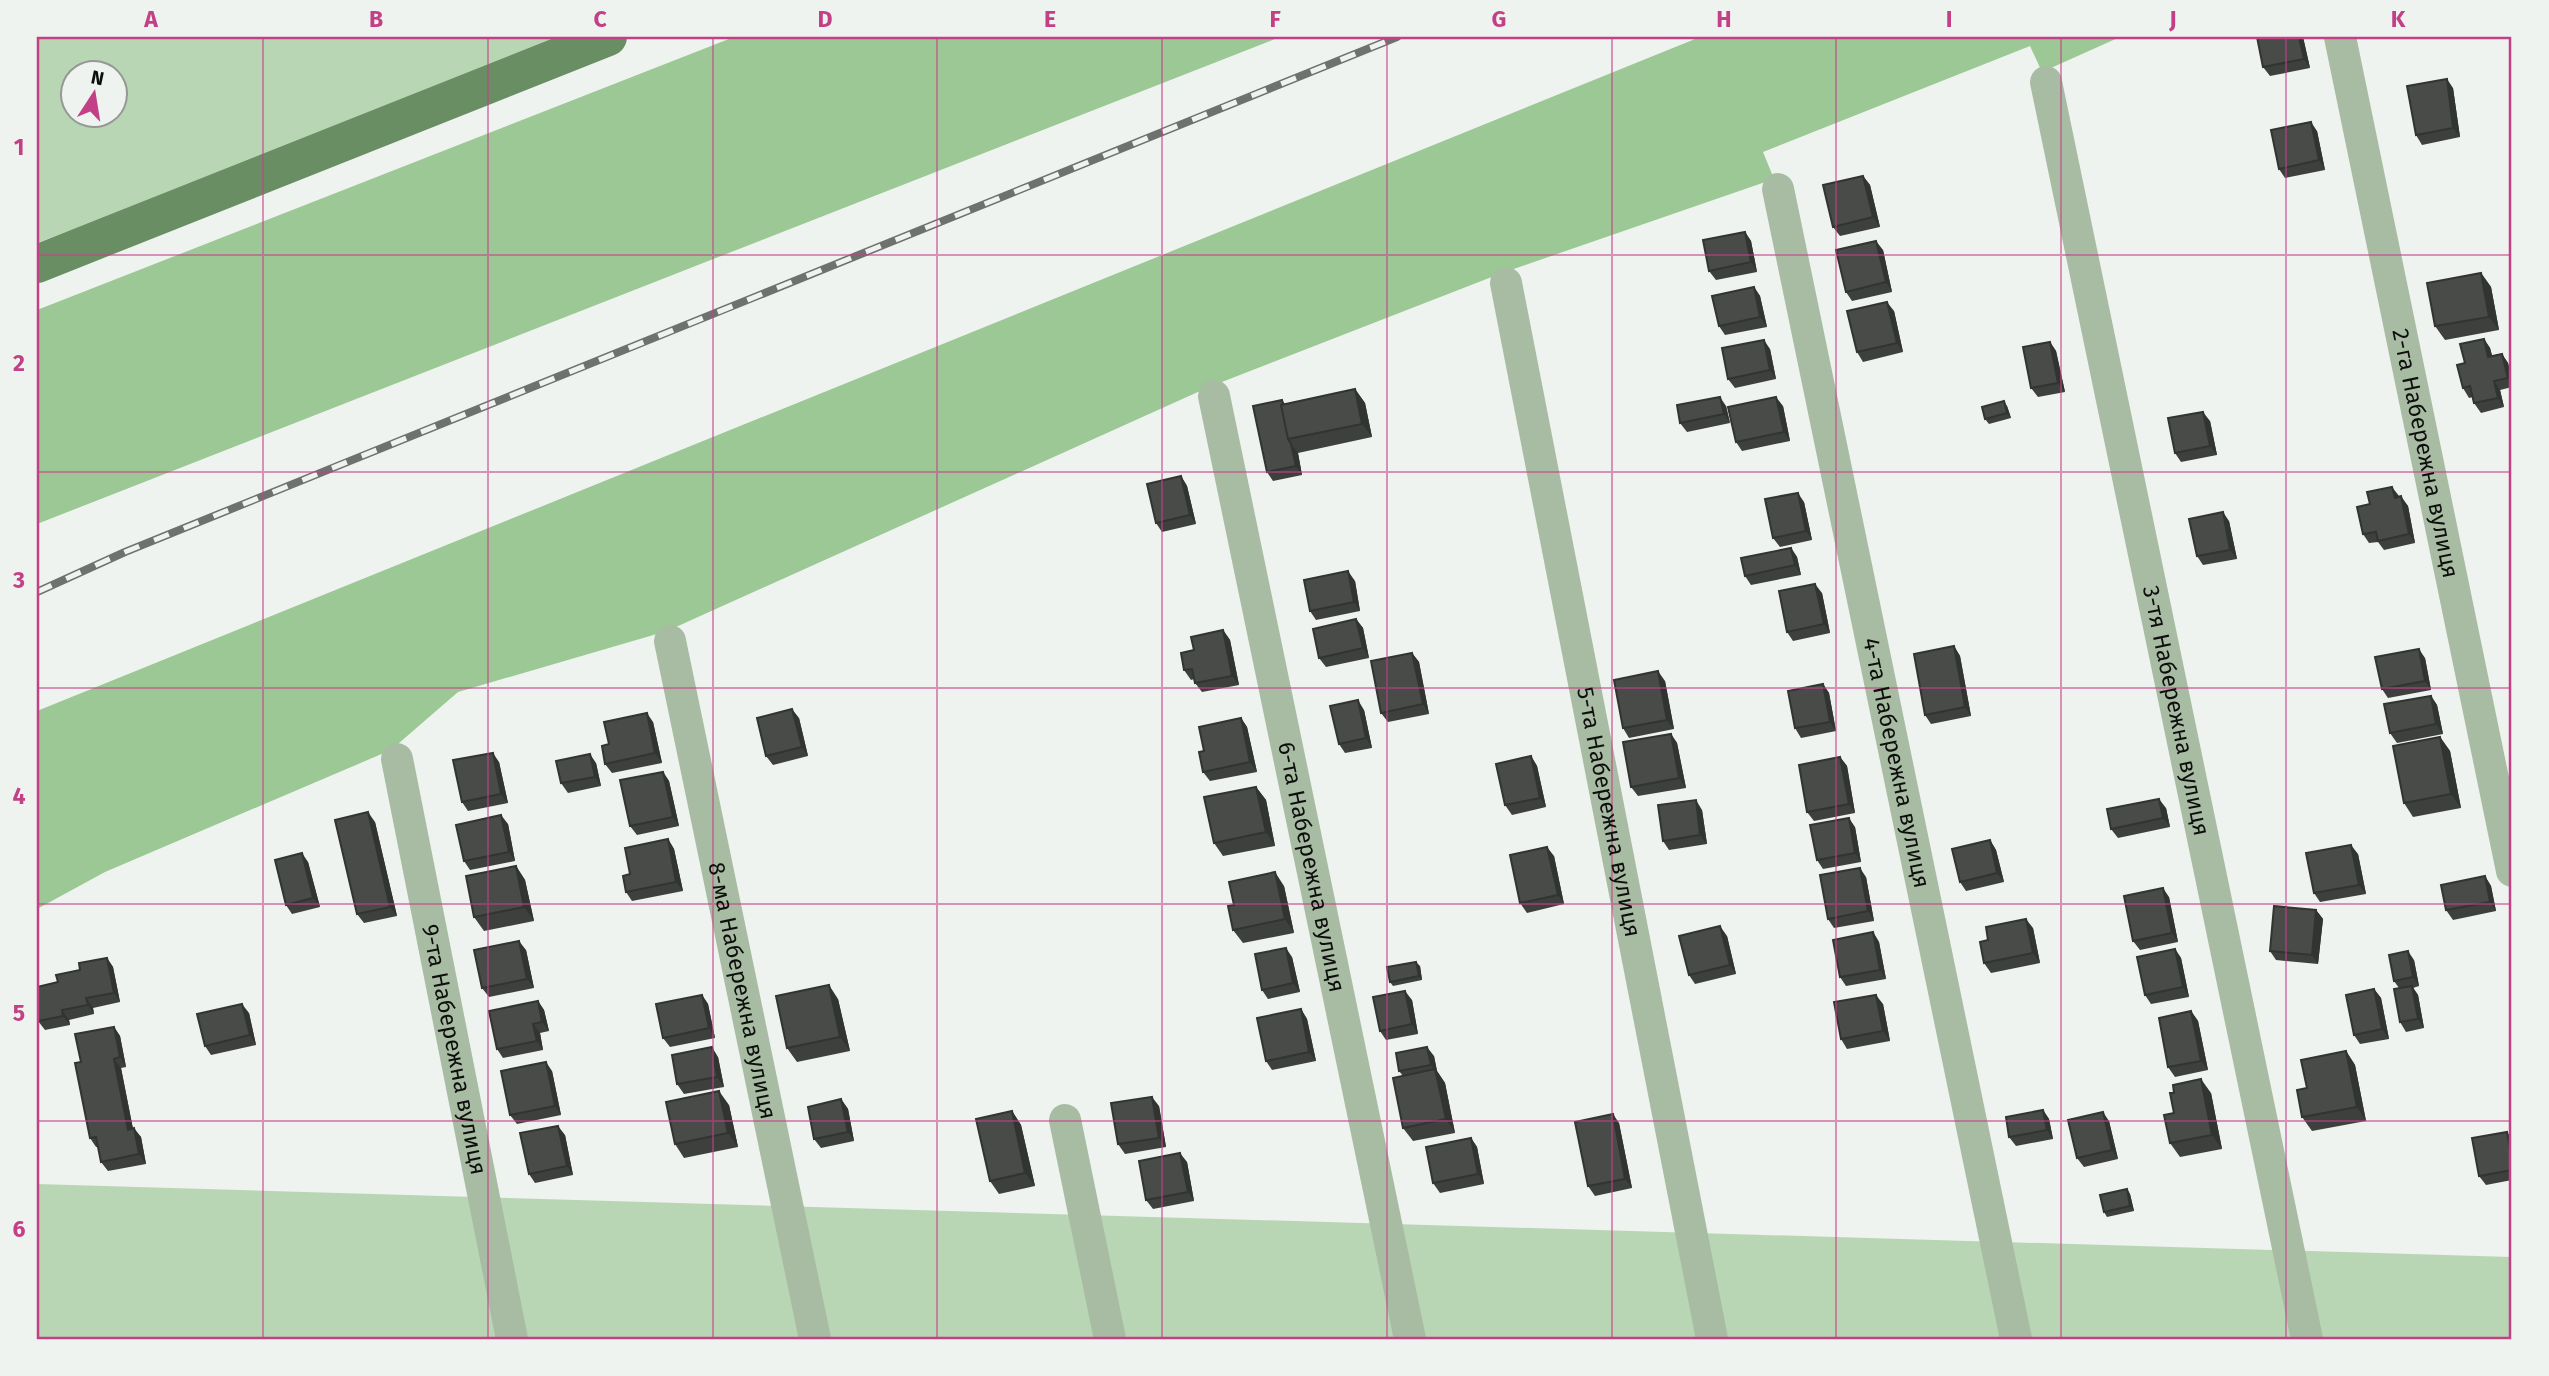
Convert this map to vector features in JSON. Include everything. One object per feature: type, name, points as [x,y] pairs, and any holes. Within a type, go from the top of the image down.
[{"type":"main road","points":[[37,264],[608,37]]},
{"type":"street","name":"2-га Набережна вулиця","points":[[2340,37],[2512,871]]},
{"type":"street","name":"3-тя Набережна вулиця","points":[[2046,82],[2307,1339]]},
{"type":"street","name":"4-та Набережна вулиця","points":[[1778,188],[2016,1339]]},
{"type":"street","name":"5-та Набережна вулиця","points":[[1506,283],[1713,1339]]},
{"type":"street","name":"6-та Набережна вулиця","points":[[1214,397],[1410,1339]]},
{"type":"street","name":"8-ма Набережна вулиця","points":[[670,641],[815,1339]]},
{"type":"street","name":"9-та Набережна вулиця","points":[[397,759],[512,1339]]},
{"type":"street","points":[[1065,1120],[1110,1339]]},
{"type":"green space","points":[[37,37],[582,37],[37,243]]},
{"type":"green space","points":[[734,37],[1280,37],[37,524],[37,310]]},
{"type":"green space","points":[[1700,37],[2120,37],[2042,72],[2030,46],[1763,152],[1774,179],[1502,273],[1209,387],[667,631],[458,692],[391,750],[105,872],[37,909],[37,711]]},
{"type":"green space","points":[[37,1184],[2512,1257],[2512,1339],[37,1339]]},
{"type":"building","points":[[2257,37],[2299,37],[2304,59],[2263,67]]},
{"type":"building","points":[[2447,79],[2453,128],[2416,135],[2407,86]]},
{"type":"building","points":[[2311,122],[2319,160],[2279,169],[2271,130]]},
{"type":"building","points":[[1863,176],[1873,217],[1833,227],[1823,185]]},
{"type":"building","points":[[1745,232],[1751,262],[1709,271],[1703,240]]},
{"type":"building","points":[[1876,241],[1886,282],[1846,292],[1836,250]]},
{"type":"building","points":[[2481,273],[2489,317],[2435,326],[2427,283]]},
{"type":"building","points":[[1754,287],[1760,317],[1719,326],[1712,296]]},
{"type":"building","points":[[1887,302],[1897,343],[1857,352],[1847,311]]},
{"type":"building","points":[[2484,339],[2488,357],[2502,354],[2508,378],[2494,381],[2498,398],[2474,403],[2470,386],[2463,388],[2457,365],[2465,363],[2460,344]]},
{"type":"building","points":[[1764,340],[1770,370],[1728,379],[1722,348]]},
{"type":"building","points":[[2050,342],[2058,383],[2031,388],[2023,347]]},
{"type":"building","points":[[1355,389],[1362,424],[1288,439],[1281,405]]},
{"type":"building","points":[[1720,397],[1724,414],[1680,423],[1677,405]]},
{"type":"building","points":[[1776,397],[1784,432],[1736,442],[1728,407]]},
{"type":"building","points":[[1282,400],[1288,439],[1296,466],[1267,472],[1253,406]]},
{"type":"building","points":[[2004,401],[2007,413],[1985,419],[1982,407]]},
{"type":"building","points":[[2203,412],[2210,446],[2175,453],[2168,418]]},
{"type":"building","points":[[1181,476],[1190,515],[1156,523],[1147,484]]},
{"type":"building","points":[[2392,487],[2395,498],[2401,496],[2409,534],[2378,541],[2376,532],[2363,534],[2357,507],[2370,504],[2367,492]]},
{"type":"building","points":[[1798,493],[1806,531],[1773,538],[1765,499]]},
{"type":"building","points":[[2223,512],[2230,550],[2197,556],[2189,519]]},
{"type":"building","points":[[1791,548],[1795,565],[1745,576],[1741,558]]},
{"type":"building","points":[[1348,571],[1354,602],[1310,611],[1304,580]]},
{"type":"building","points":[[1815,584],[1824,624],[1787,632],[1779,591]]},
{"type":"building","points":[[1356,619],[1363,648],[1319,658],[1313,629]]},
{"type":"building","points":[[1223,630],[1232,676],[1195,683],[1192,669],[1184,670],[1181,653],[1194,650],[1191,637]]},
{"type":"building","points":[[1954,646],[1965,707],[1925,715],[1914,654]]},
{"type":"building","points":[[2419,649],[2425,681],[2382,689],[2375,657]]},
{"type":"building","points":[[1412,653],[1423,704],[1381,713],[1371,661]]},
{"type":"building","points":[[1658,671],[1667,720],[1623,728],[1614,680]]},
{"type":"building","points":[[1823,684],[1830,722],[1795,728],[1788,691]]},
{"type":"building","points":[[2431,696],[2436,724],[2390,733],[2384,704]]},
{"type":"building","points":[[1358,700],[1366,738],[1339,744],[1330,706]]},
{"type":"building","points":[[792,709],[802,747],[766,756],[757,718]]},
{"type":"building","points":[[647,713],[655,753],[605,764],[602,746],[609,744],[604,722]]},
{"type":"building","points":[[1241,718],[1250,762],[1203,772],[1199,752],[1204,751],[1199,727]]},
{"type":"building","points":[[1671,734],[1679,778],[1631,787],[1623,742]]},
{"type":"building","points":[[2440,737],[2451,794],[2404,803],[2393,746]]},
{"type":"building","points":[[493,753],[501,794],[462,802],[453,760]]},
{"type":"building","points":[[590,754],[595,777],[561,783],[556,761]]},
{"type":"building","points":[[1531,756],[1540,798],[1505,805],[1496,764]]},
{"type":"building","points":[[1840,757],[1849,804],[1807,812],[1799,765]]},
{"type":"building","points":[[663,772],[673,817],[630,826],[620,780]]},
{"type":"building","points":[[1256,787],[1266,832],[1214,843],[1204,797]]},
{"type":"building","points":[[2159,799],[2163,818],[2111,829],[2107,809]]},
{"type":"building","points":[[1696,800],[1700,835],[1663,841],[1658,805]]},
{"type":"building","points":[[368,812],[390,907],[357,914],[335,820]]},
{"type":"building","points":[[501,815],[509,852],[464,861],[456,825]]},
{"type":"building","points":[[1849,818],[1855,853],[1817,860],[1810,825]]},
{"type":"building","points":[[668,839],[676,882],[626,892],[623,876],[630,874],[625,848]]},
{"type":"building","points":[[1990,840],[1997,873],[1960,882],[1952,849]]},
{"type":"building","points":[[2351,845],[2359,885],[2314,893],[2306,853]]},
{"type":"building","points":[[1547,847],[1558,895],[1520,903],[1510,855]]},
{"type":"building","points":[[302,853],[313,898],[286,905],[275,860]]},
{"type":"building","points":[[516,866],[524,907],[474,917],[466,876]]},
{"type":"building","points":[[1860,868],[1868,911],[1828,919],[1820,875]]},
{"type":"building","points":[[1275,872],[1285,919],[1233,930],[1228,906],[1234,905],[1229,882]]},
{"type":"building","points":[[2485,876],[2490,902],[2446,910],[2441,885]]},
{"type":"building","points":[[2163,888],[2172,933],[2133,941],[2124,896]]},
{"type":"building","points":[[2274,906],[2316,910],[2312,955],[2270,951]]},
{"type":"building","points":[[2026,919],[2033,953],[1984,963],[1980,942],[1988,940],[1986,927]]},
{"type":"building","points":[[1720,926],[1730,965],[1689,975],[1679,936]]},
{"type":"building","points":[[1873,932],[1880,970],[1840,977],[1833,940]]},
{"type":"building","points":[[519,941],[527,979],[482,988],[474,950]]},
{"type":"building","points":[[1286,948],[1293,983],[1262,990],[1255,954]]},
{"type":"building","points":[[2175,949],[2183,987],[2145,995],[2137,957]]},
{"type":"building","points":[[2408,951],[2413,977],[2394,981],[2389,955]]},
{"type":"building","points":[[107,958],[114,993],[86,998],[88,1005],[62,1010],[63,1016],[38,1021],[37,987],[58,982],[56,975],[80,970],[79,963]]},
{"type":"building","points":[[1416,962],[1419,976],[1390,982],[1387,967]]},
{"type":"building","points":[[829,985],[840,1037],[787,1048],[776,996]]},
{"type":"building","points":[[2412,986],[2418,1019],[2400,1022],[2394,989]]},
{"type":"building","points":[[2374,989],[2382,1029],[2354,1035],[2346,995]]},
{"type":"building","points":[[1405,991],[1412,1024],[1380,1031],[1373,997]]},
{"type":"building","points":[[702,995],[709,1028],[663,1038],[656,1004]]},
{"type":"building","points":[[1876,995],[1883,1031],[1841,1039],[1834,1002]]},
{"type":"building","points":[[538,1001],[542,1022],[533,1024],[537,1041],[497,1049],[489,1011]]},
{"type":"building","points":[[242,1004],[250,1035],[205,1046],[197,1014]]},
{"type":"building","points":[[1301,1009],[1309,1052],[1266,1061],[1257,1018]]},
{"type":"building","points":[[2191,1011],[2201,1061],[2168,1067],[2159,1018]]},
{"type":"building","points":[[114,1027],[120,1057],[114,1059],[128,1130],[134,1128],[139,1154],[101,1162],[96,1137],[90,1138],[75,1063],[81,1062],[75,1034]]},
{"type":"building","points":[[712,1047],[717,1077],[677,1084],[672,1055]]},
{"type":"building","points":[[1427,1047],[1431,1065],[1399,1071],[1396,1053]]},
{"type":"building","points":[[2346,1051],[2357,1107],[2302,1117],[2297,1090],[2307,1088],[2301,1060]]},
{"type":"building","points":[[546,1062],[555,1106],[510,1115],[501,1071]]},
{"type":"building","points":[[1435,1069],[1446,1119],[1403,1128],[1393,1078]]},
{"type":"building","points":[[2201,1079],[2212,1135],[2170,1143],[2164,1115],[2174,1113],[2170,1093],[2174,1093],[2173,1085]]},
{"type":"building","points":[[719,1091],[728,1133],[675,1144],[666,1102]]},
{"type":"building","points":[[1152,1097],[1159,1138],[1118,1144],[1111,1103]]},
{"type":"building","points":[[841,1099],[848,1132],[814,1139],[808,1107]]},
{"type":"building","points":[[2043,1110],[2047,1130],[2009,1137],[2006,1117]]},
{"type":"building","points":[[1012,1111],[1025,1173],[990,1181],[976,1119]]},
{"type":"building","points":[[2103,1112],[2112,1150],[2077,1158],[2068,1120]]},
{"type":"building","points":[[1613,1114],[1625,1179],[1588,1186],[1575,1122]]},
{"type":"building","points":[[558,1126],[567,1166],[529,1174],[520,1133]]},
{"type":"building","points":[[2507,1132],[2512,1170],[2479,1176],[2472,1138]]},
{"type":"building","points":[[1471,1138],[1478,1174],[1433,1183],[1426,1147]]},
{"type":"building","points":[[1180,1153],[1188,1192],[1146,1200],[1139,1161]]},
{"type":"building","points":[[2127,1189],[2130,1206],[2104,1212],[2100,1195]]},
{"type":"railway","points":[[37,592],[125,552],[1397,37]]}]
